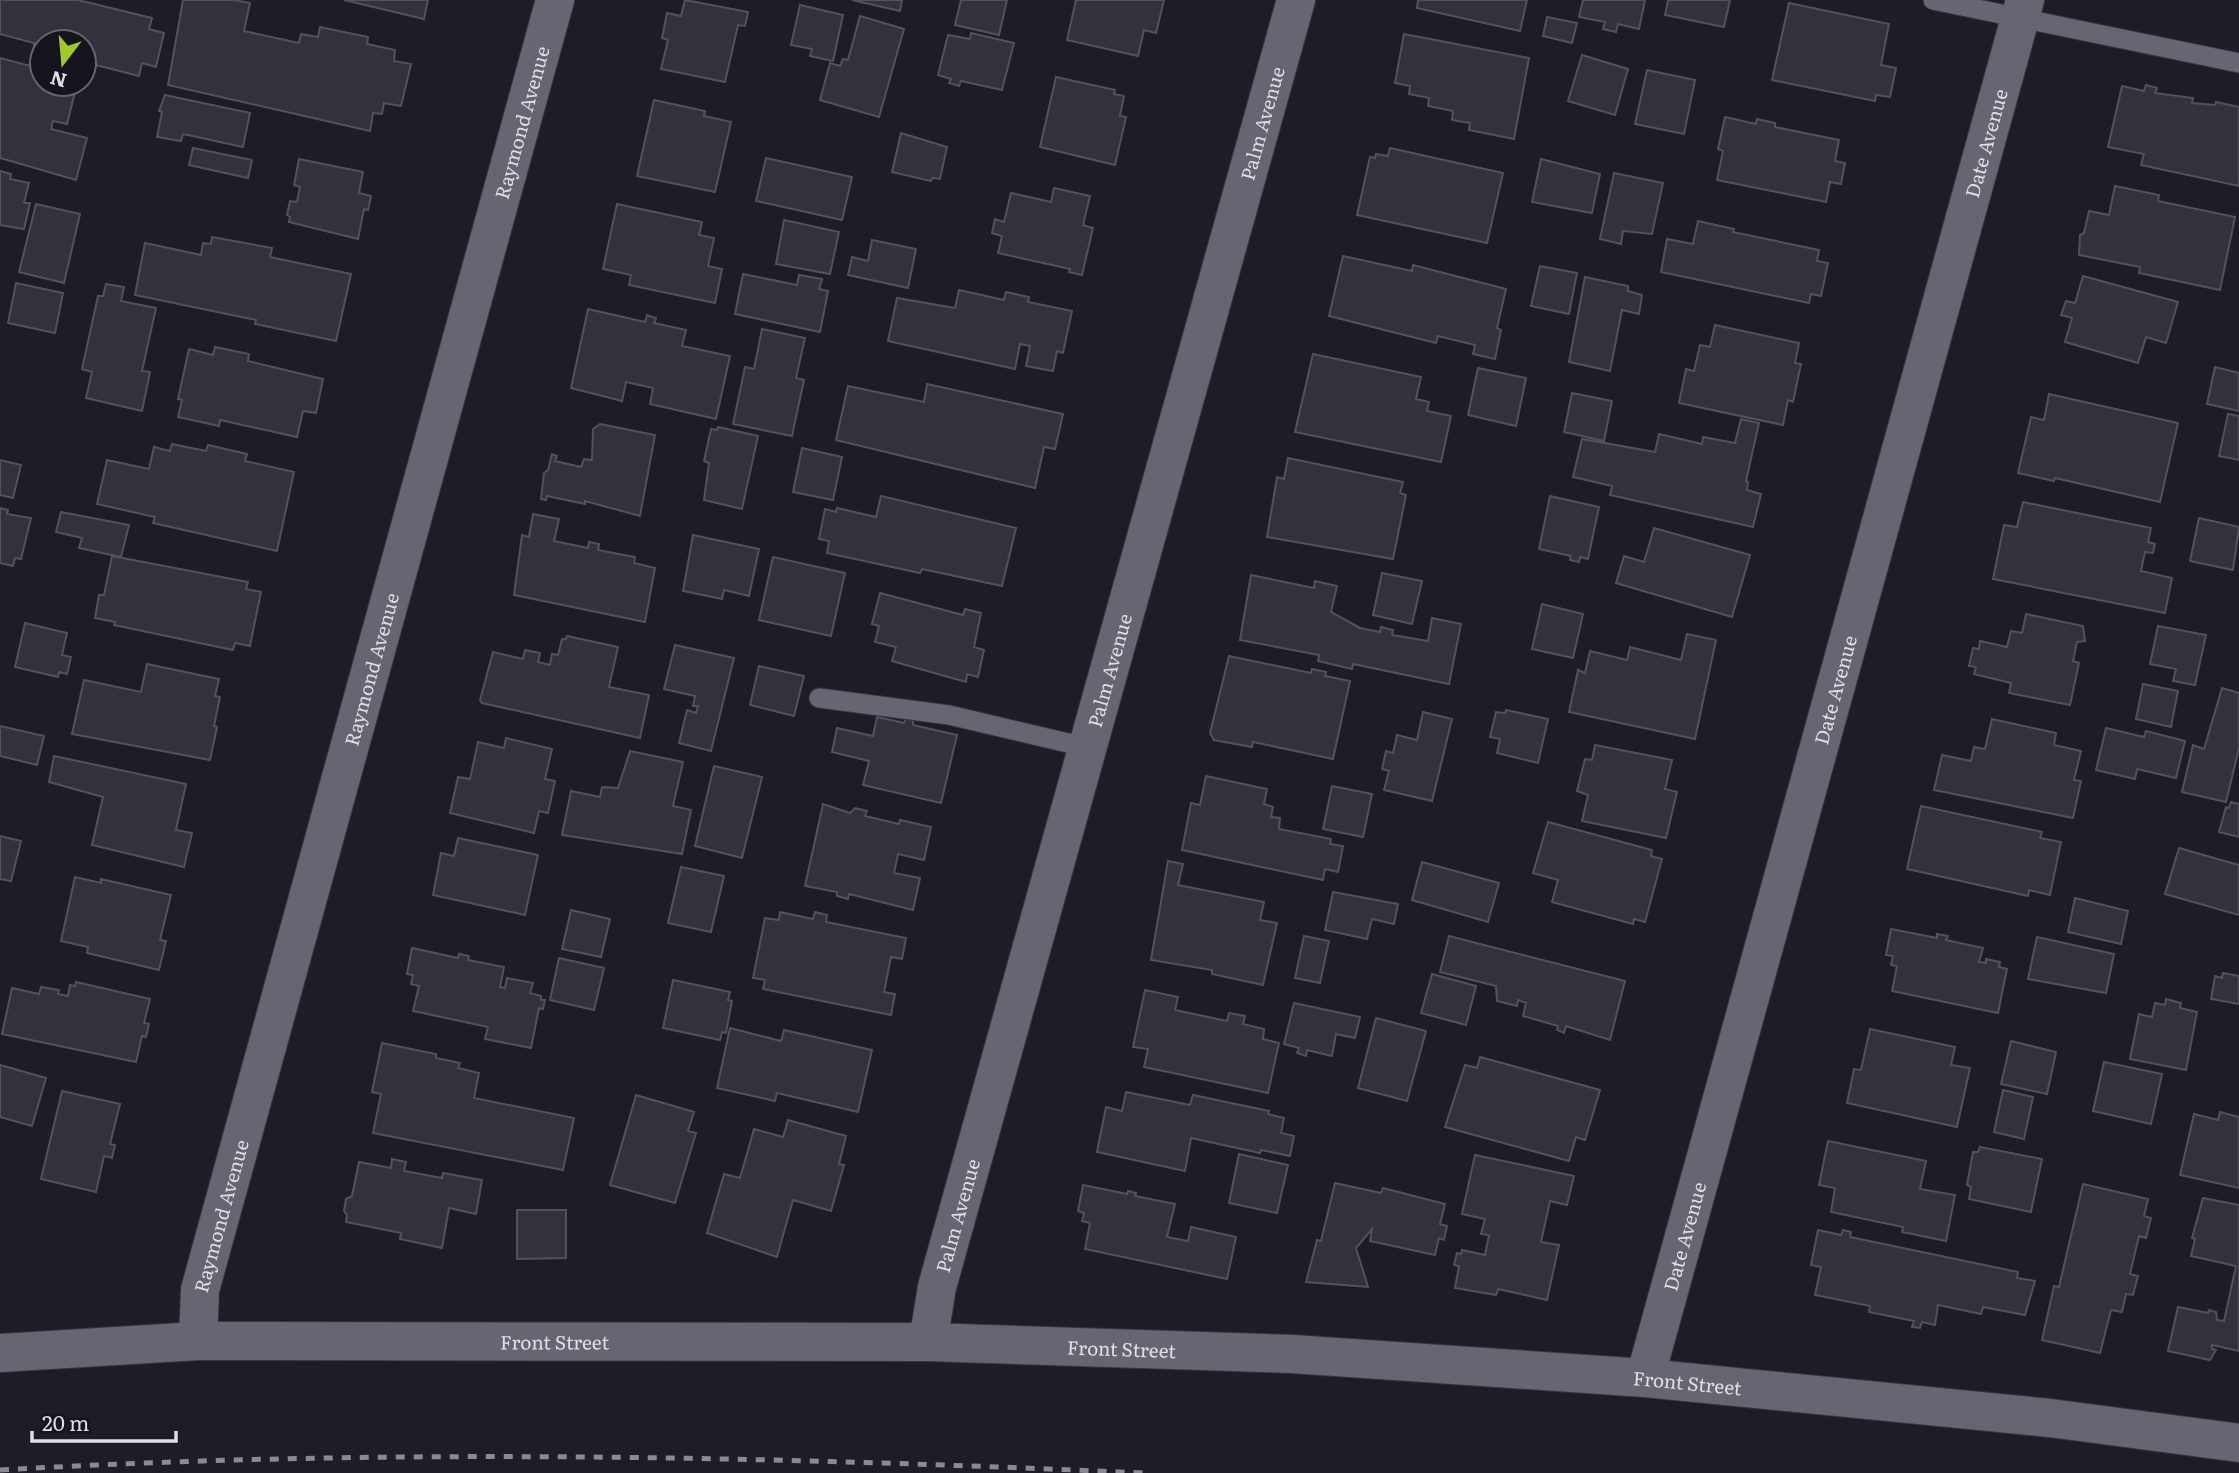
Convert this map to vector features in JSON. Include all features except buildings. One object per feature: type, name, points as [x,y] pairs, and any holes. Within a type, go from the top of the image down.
[{"type":"street","name":"Raymond Avenue","points":[[198,1341],[200,1290],[555,0]]},
{"type":"street","name":"Palm Avenue","points":[[928,1342],[937,1287],[1296,0]]},
{"type":"street","name":"Date Avenue","points":[[1645,1378],[2022,9]]},
{"type":"street","name":"Front Street","points":[[0,1353],[198,1341],[928,1342],[1292,1354],[1645,1378],[2050,1418],[2239,1443]]},
{"type":"lane","points":[[1933,0],[2022,9],[2239,63]]},
{"type":"lane","points":[[819,698],[949,715],[1088,748]]},
{"type":"railway","points":[[0,1470],[285,1459],[572,1457],[858,1462],[1143,1473]]}]
